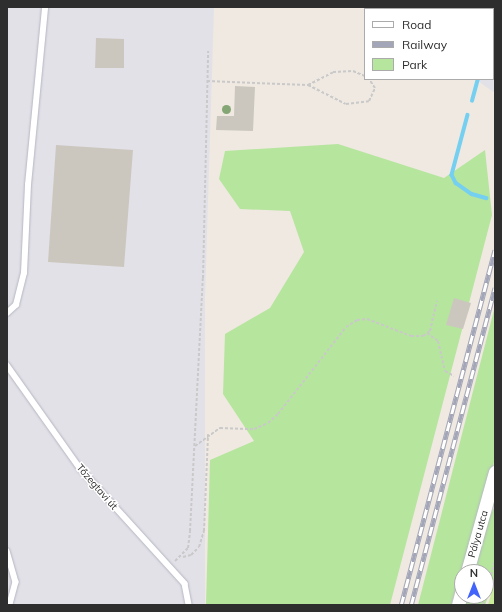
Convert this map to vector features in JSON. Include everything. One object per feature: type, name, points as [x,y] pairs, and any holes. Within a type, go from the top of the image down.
[{"type":"street","name":"Pálya utca","points":[[469,564],[495,472]]},
{"type":"lane","points":[[7,313],[16,305],[24,273],[28,185],[45,7]]},
{"type":"lane","name":"Tőzegtavi út","points":[[7,365],[80,468],[167,566],[185,584],[189,605]]},
{"type":"lane","points":[[7,550],[16,582],[10,605]]},
{"type":"path","points":[[182,557],[188,548],[190,531],[195,446],[202,278],[208,51]]},
{"type":"path","points":[[308,85],[333,72],[353,71],[364,76]]},
{"type":"path","points":[[207,81],[308,85],[346,104],[369,101],[375,88],[370,80]]},
{"type":"path","points":[[195,446],[208,434],[220,428],[254,429],[268,423],[278,414],[346,327],[357,320],[367,319],[411,336],[423,336],[427,334],[434,321],[437,301]]},
{"type":"path","points":[[427,334],[438,341],[445,371],[454,376]]},
{"type":"path","points":[[167,566],[182,557],[191,555],[199,547],[204,531],[208,434]]},
{"type":"shaded area","points":[[7,7],[214,7],[205,300],[205,605],[7,605]]},
{"type":"shaded area","points":[[371,7],[495,7],[495,93],[476,80],[494,80],[494,8]]},
{"type":"green space","points":[[338,144],[444,178],[485,150],[492,215],[390,605],[206,605],[210,460],[254,441],[223,394],[225,334],[270,308],[304,252],[290,211],[240,209],[219,179],[225,151]]},
{"type":"green space","points":[[495,306],[495,459],[463,564],[454,564],[454,595],[451,605],[418,605]]},
{"type":"green space","points":[[495,470],[494,581],[494,564],[473,564],[481,515],[489,518],[494,508],[489,492]]},
{"type":"green space","points":[[495,581],[495,605],[488,605],[494,604]]},
{"type":"green space","points":[[464,604],[485,604],[485,605],[463,605]]},
{"type":"building","points":[[96,38],[124,39],[124,68],[95,68]]},
{"type":"building","points":[[235,86],[255,87],[253,131],[216,130],[217,116],[234,116]]},
{"type":"building","points":[[56,145],[133,150],[124,267],[48,262]]},
{"type":"building","points":[[454,298],[471,303],[463,329],[446,325]]},
{"type":"waterway","points":[[472,101],[478,80]]},
{"type":"waterway","points":[[468,115],[452,175],[456,183],[472,194],[486,198]]},
{"type":"railway","points":[[401,605],[495,250]]},
{"type":"railway","points":[[411,605],[495,288]]}]
